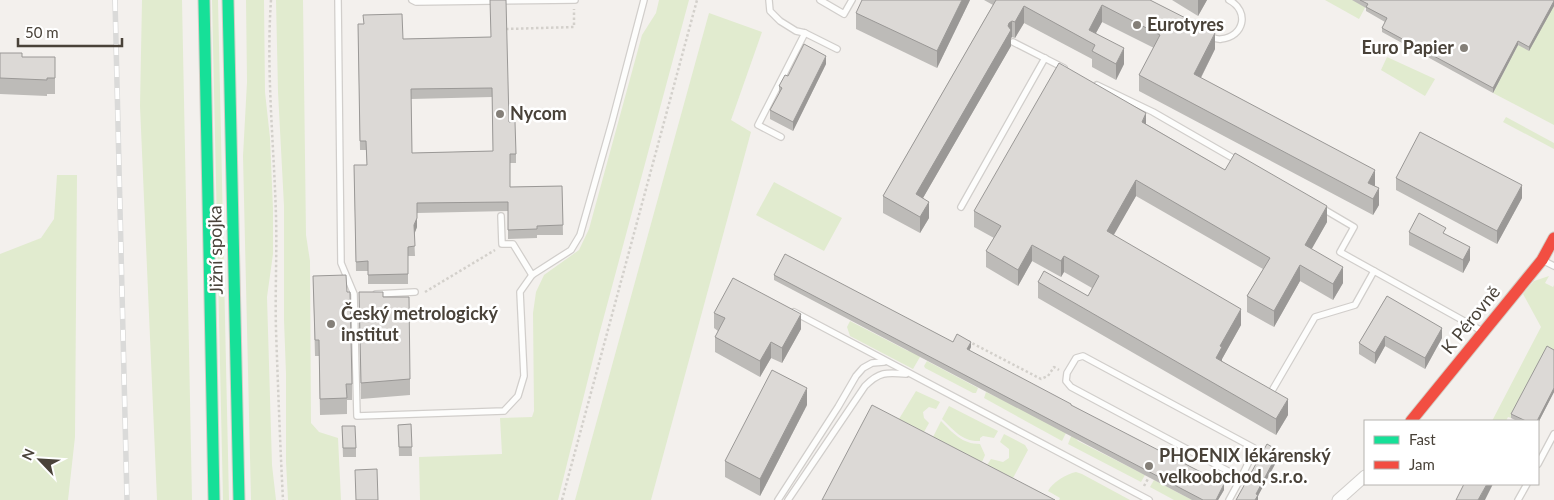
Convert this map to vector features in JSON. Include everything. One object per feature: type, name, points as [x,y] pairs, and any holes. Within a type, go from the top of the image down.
[{"type":"main road","name":"Jižní spojka","points":[[228,0],[239,500]]},
{"type":"main road","name":"Jižní spojka","points":[[201,5],[205,48],[214,500]]},
{"type":"main road","name":"K Pérovně","points":[[1412,420],[1542,260],[1554,238]]},
{"type":"street","points":[[1338,500],[1364,477]]},
{"type":"lane","points":[[338,0],[341,263],[354,294],[357,416],[504,411],[518,396],[524,376],[520,292],[532,275],[572,250],[580,235],[644,0]]},
{"type":"lane","points":[[412,0],[416,2],[574,0]]},
{"type":"lane","points":[[769,0],[770,11],[775,17],[796,31],[805,33],[838,49]]},
{"type":"lane","points":[[820,0],[844,14],[852,0]]},
{"type":"lane","points":[[1205,35],[1220,40],[1235,35],[1243,23],[1242,15],[1235,3],[1229,0]]},
{"type":"lane","points":[[781,137],[758,125],[805,33]]},
{"type":"lane","points":[[1013,42],[1071,72]]},
{"type":"lane","points":[[960,207],[1045,58]]},
{"type":"lane","points":[[1088,80],[1153,112],[1245,165]]},
{"type":"lane","points":[[1312,203],[1354,226],[1340,252],[1484,332]]},
{"type":"lane","points":[[501,216],[502,244],[513,244],[532,275]]},
{"type":"lane","points":[[1542,260],[1554,266]]},
{"type":"lane","points":[[1274,389],[1315,317],[1355,305],[1374,271]]},
{"type":"lane","points":[[371,294],[415,292]]},
{"type":"lane","points":[[354,294],[362,294]]},
{"type":"lane","points":[[784,306],[886,362],[1149,500]]},
{"type":"lane","points":[[1229,500],[1241,478],[1254,451],[1254,448],[1087,357],[1076,358],[1067,374],[1066,381],[1071,387],[1241,478]]},
{"type":"lane","points":[[778,500],[856,376],[872,362],[886,362]]},
{"type":"lane","points":[[788,500],[865,386],[874,377],[884,373],[910,374]]},
{"type":"lane","points":[[1539,462],[1554,434]]},
{"type":"lane","points":[[1518,500],[1526,485]]},
{"type":"path","points":[[271,0],[269,31],[270,93],[273,119],[276,217],[276,328],[282,500]]},
{"type":"path","points":[[506,29],[574,27],[574,0]]},
{"type":"path","points":[[562,500],[697,0]]},
{"type":"path","points":[[415,292],[425,292],[496,250],[502,244]]},
{"type":"path","points":[[965,344],[967,341],[1040,379],[1048,376],[1054,367],[1067,374]]},
{"type":"path","points":[[1144,486],[1149,478]]},
{"type":"green space","points":[[142,0],[182,0],[192,500],[157,500],[140,106]]},
{"type":"green space","points":[[212,0],[218,0],[229,500],[223,500]]},
{"type":"green space","points":[[246,0],[264,0],[265,92],[270,138],[273,209],[273,254],[267,297],[272,465],[276,500],[251,500],[243,156],[247,82]]},
{"type":"green space","points":[[276,0],[303,0],[306,235],[310,261],[311,423],[319,432],[338,438],[341,500],[288,500],[284,320],[284,206],[278,92]]},
{"type":"green space","points":[[659,0],[689,0],[599,335],[558,500],[420,500],[419,457],[502,454],[500,418],[532,417],[534,411],[533,313],[536,292],[544,275],[579,250],[589,229],[642,35],[656,13]]},
{"type":"green space","points":[[1325,0],[1358,0],[1367,4],[1359,19]]},
{"type":"green space","points":[[1554,6],[1554,125],[1493,93],[1518,45]]},
{"type":"green space","points":[[709,13],[762,32],[731,120],[751,132],[651,500],[575,500]]},
{"type":"green space","points":[[1387,57],[1435,79],[1425,96],[1381,70]]},
{"type":"green space","points":[[1506,117],[1554,143],[1554,149],[1503,122]]},
{"type":"green space","points":[[57,175],[77,175],[75,437],[68,500],[0,500],[0,254],[41,238],[54,219]]},
{"type":"green space","points":[[774,182],[842,218],[824,251],[756,215]]},
{"type":"green space","points":[[1549,276],[1545,283],[1553,287],[1554,285],[1554,352],[1511,418],[1508,417],[1506,420],[1493,420],[1541,327],[1523,294],[1534,281]]},
{"type":"green space","points":[[850,321],[908,351],[924,350],[913,369],[850,336],[847,327]]},
{"type":"green space","points":[[927,361],[978,388],[976,393],[925,368],[924,366]]},
{"type":"green space","points":[[916,391],[940,402],[936,409],[929,407],[923,412],[924,418],[929,423],[924,432],[899,419]]},
{"type":"green space","points":[[986,392],[1067,431],[1062,441],[984,398]]},
{"type":"green space","points":[[949,406],[998,431],[994,438],[983,436],[980,438],[980,441],[974,441],[963,437],[942,419]]},
{"type":"green space","points":[[941,421],[963,440],[980,444],[985,455],[982,462],[933,437]]},
{"type":"green space","points":[[1004,434],[1025,445],[1028,450],[1013,478],[987,465],[991,459],[1003,462],[1009,458],[1009,449],[1000,442]]},
{"type":"green space","points":[[1072,434],[1078,441],[1145,475],[1141,482],[1068,444]]},
{"type":"green space","points":[[1076,472],[1130,500],[1059,500],[1060,498],[1048,491],[1060,479]]},
{"type":"green space","points":[[1154,480],[1192,500],[1174,500],[1150,487]]},
{"type":"building","points":[[490,0],[506,0],[509,122],[515,122],[516,154],[510,154],[510,187],[562,186],[563,225],[537,226],[537,229],[508,230],[508,202],[417,203],[417,218],[414,225],[415,246],[408,247],[408,274],[368,275],[368,261],[356,262],[354,165],[367,165],[366,141],[360,141],[358,24],[364,24],[363,15],[402,14],[403,39],[491,37]],"holes":[[[492,88],[493,151],[412,153],[411,89]]]},
{"type":"building","points":[[862,0],[962,0],[937,51],[856,13]]},
{"type":"building","points":[[996,0],[1150,0],[1215,33],[1194,74],[1375,170],[1368,183],[1379,188],[1373,199],[1139,75],[1160,35],[1102,5],[1089,30],[1124,48],[1116,64],[1092,51],[1095,45],[1024,6],[1015,22],[1009,23],[1008,26],[1011,30],[916,194],[929,202],[920,217],[883,196]]},
{"type":"building","name":"Euro Papier","points":[[1360,0],[1554,1],[1529,47],[1518,41],[1493,88],[1382,28],[1387,18],[1366,7],[1368,4]]},
{"type":"building","points":[[804,44],[826,56],[793,122],[770,110],[782,88],[779,86],[785,75],[788,76]]},
{"type":"building","points":[[0,53],[22,53],[22,57],[55,57],[55,78],[47,78],[47,80],[0,78]]},
{"type":"building","points":[[1059,63],[1146,113],[1142,122],[1225,170],[1235,153],[1327,206],[1305,245],[1343,267],[1333,284],[1300,265],[1274,311],[1247,296],[1270,258],[1136,180],[1107,231],[1241,309],[1220,346],[1222,347],[1216,358],[1288,399],[1276,419],[1038,282],[1044,271],[1088,296],[1099,276],[1064,256],[1061,261],[1032,245],[1018,270],[986,251],[1001,226],[974,211]]},
{"type":"building","points":[[1420,132],[1522,185],[1497,231],[1396,178]]},
{"type":"building","points":[[1419,213],[1446,228],[1443,233],[1470,247],[1463,260],[1409,232]]},
{"type":"building","points":[[785,254],[953,342],[957,334],[971,342],[967,349],[1224,484],[1216,500],[1203,500],[774,275]]},
{"type":"building","name":"Český metrologický institut","points":[[346,275],[347,292],[350,292],[352,384],[346,384],[347,398],[320,399],[319,340],[315,340],[313,276]]},
{"type":"building","points":[[733,278],[801,314],[782,348],[771,342],[760,361],[715,337],[725,318],[714,313]]},
{"type":"building","points":[[359,292],[383,292],[383,297],[409,297],[410,379],[361,383]]},
{"type":"building","points":[[1387,296],[1442,328],[1425,358],[1385,336],[1375,353],[1359,343]]},
{"type":"building","points":[[1547,346],[1554,350],[1554,388],[1538,420],[1524,420],[1511,414]]},
{"type":"building","points":[[772,370],[807,388],[760,479],[725,461]]},
{"type":"building","points":[[872,405],[1055,500],[822,500]]},
{"type":"building","points":[[411,424],[412,447],[399,447],[398,425]]},
{"type":"building","points":[[342,426],[355,426],[356,448],[343,448]]},
{"type":"building","points":[[1267,444],[1279,451],[1256,494],[1258,495],[1255,500],[1236,500]]},
{"type":"building","points":[[377,469],[378,500],[356,500],[355,470]]},
{"type":"building","points":[[1464,485],[1486,485],[1478,500],[1456,500]]},
{"type":"railway","points":[[115,0],[127,500]]},
{"type":"traffic: fast","points":[[204,0],[214,500]]},
{"type":"traffic: fast","points":[[228,0],[239,500]]},
{"type":"traffic: jam","points":[[1412,420],[1542,260],[1554,238]]},
{"type":"place","name":"Eurotyres","points":[[1137,25]]},
{"type":"place","name":"Euro Papier","points":[[1464,48]]},
{"type":"place","name":"Nycom","points":[[500,114]]},
{"type":"place","name":"Český metrologický institut","points":[[331,324]]},
{"type":"place","name":"PHOENIX lékárenský velkoobchod, s.r.o.","points":[[1149,466]]}]
